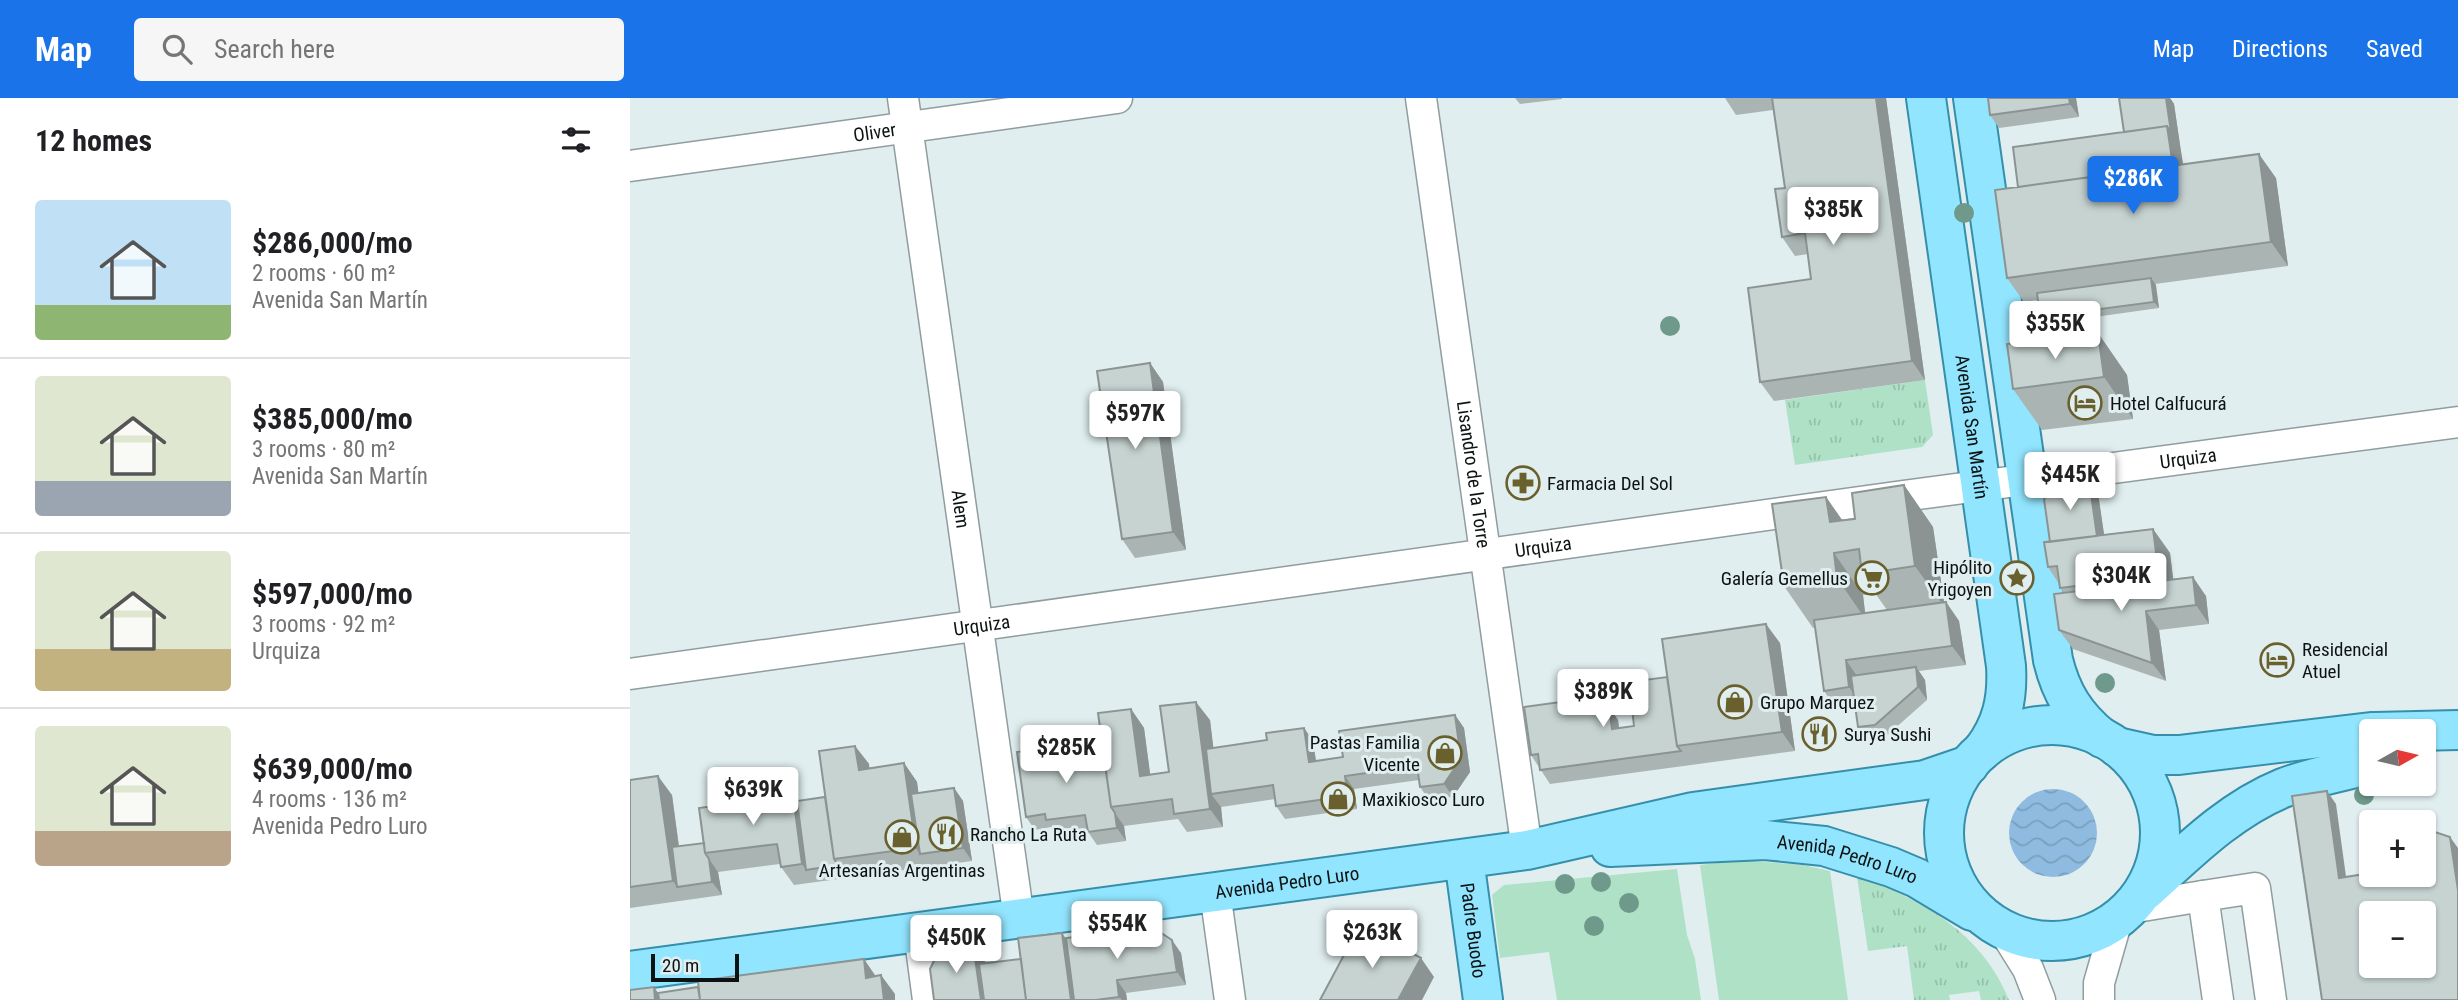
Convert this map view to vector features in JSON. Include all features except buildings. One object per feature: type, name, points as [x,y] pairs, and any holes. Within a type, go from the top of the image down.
[{"type":"main road","name":"Avenida San Martín","points":[[1926,98],[2007,680],[2007,694],[2000,720],[1976,758]]},
{"type":"main road","points":[[1973,98],[2056,674],[2074,710],[2142,774],[2151,790],[2160,825],[2156,862],[2129,908]]},
{"type":"main road","points":[[2359,734],[2179,755],[2154,755],[2067,726],[2049,725],[2013,733],[1976,758],[1951,795],[1946,821],[1949,863],[1964,895],[1995,924],[2035,940],[2061,941],[2087,936],[2129,908],[2216,828],[2253,803],[2298,783],[2359,767]]},
{"type":"main road","points":[[2436,731],[2458,731]]},
{"type":"main road","points":[[2436,740],[2458,731]]},
{"type":"main road","name":"Avenida Pedro Luro","points":[[630,971],[1527,850],[1684,813],[1925,780],[1976,758]]},
{"type":"main road","name":"Avenida Pedro Luro","points":[[1527,850],[1765,840],[1809,844],[1837,849],[1917,878],[1995,924]]},
{"type":"main road","name":"Padre Buodo","points":[[1464,859],[1483,1000]]},
{"type":"street","name":"Alem","points":[[903,98],[1018,919]]},
{"type":"street","name":"Oliver","points":[[630,166],[1117,98]]},
{"type":"street","name":"Lisandro de la Torre","points":[[1421,98],[1527,850]]},
{"type":"street","name":"Urquiza","points":[[630,674],[2458,422]]},
{"type":"street","points":[[2099,1000],[2099,983],[2129,908],[2255,888],[2271,1000]]},
{"type":"street","points":[[1215,892],[1230,1000]]},
{"type":"street","points":[[2203,895],[2218,1000]]},
{"type":"street","points":[[1995,924],[2028,969],[2040,1000]]},
{"type":"street","points":[[919,932],[928,1000]]},
{"type":"green space","points":[[1925,380],[1933,435],[1922,447],[1795,465],[1785,400]]},
{"type":"green space","points":[[1740,860],[1803,865],[1830,871],[1848,1000],[1719,1000],[1700,865]]},
{"type":"green space","points":[[1677,869],[1701,1000],[1557,1000],[1549,952],[1500,958],[1492,895],[1504,885]]},
{"type":"green space","points":[[1857,877],[1904,896],[1947,922],[1983,956],[1998,977],[2009,1000],[1981,1000],[1979,991],[1949,995],[1950,1000],[1914,1000],[1907,946],[1868,951]]},
{"type":"water","points":[[2044,789],[2062,789],[2078,796],[2090,808],[2097,824],[2097,842],[2090,858],[2078,870],[2062,877],[2044,877],[2028,870],[2016,858],[2009,842],[2009,824],[2016,808],[2028,796]]},
{"type":"place","name":"Hotel Calfucurá","points":[[2085,403]]},
{"type":"place","name":"Farmacia Del Sol","points":[[1523,483]]},
{"type":"place","name":"Galería Gemellus","points":[[1872,578]]},
{"type":"place","name":"Hipólito Yrigoyen","points":[[2017,578]]},
{"type":"place","name":"Residencial Atuel","points":[[2277,660]]},
{"type":"place","name":"Grupo Marquez","points":[[1735,702]]},
{"type":"place","name":"Surya Sushi","points":[[1819,734]]},
{"type":"place","name":"Pastas Familia Vicente","points":[[1445,753]]},
{"type":"place","name":"Maxikiosco Luro","points":[[1338,799]]},
{"type":"place","name":"Rancho La Ruta","points":[[946,834]]},
{"type":"place","name":"Artesanías Argentinas","points":[[902,837]]}]
